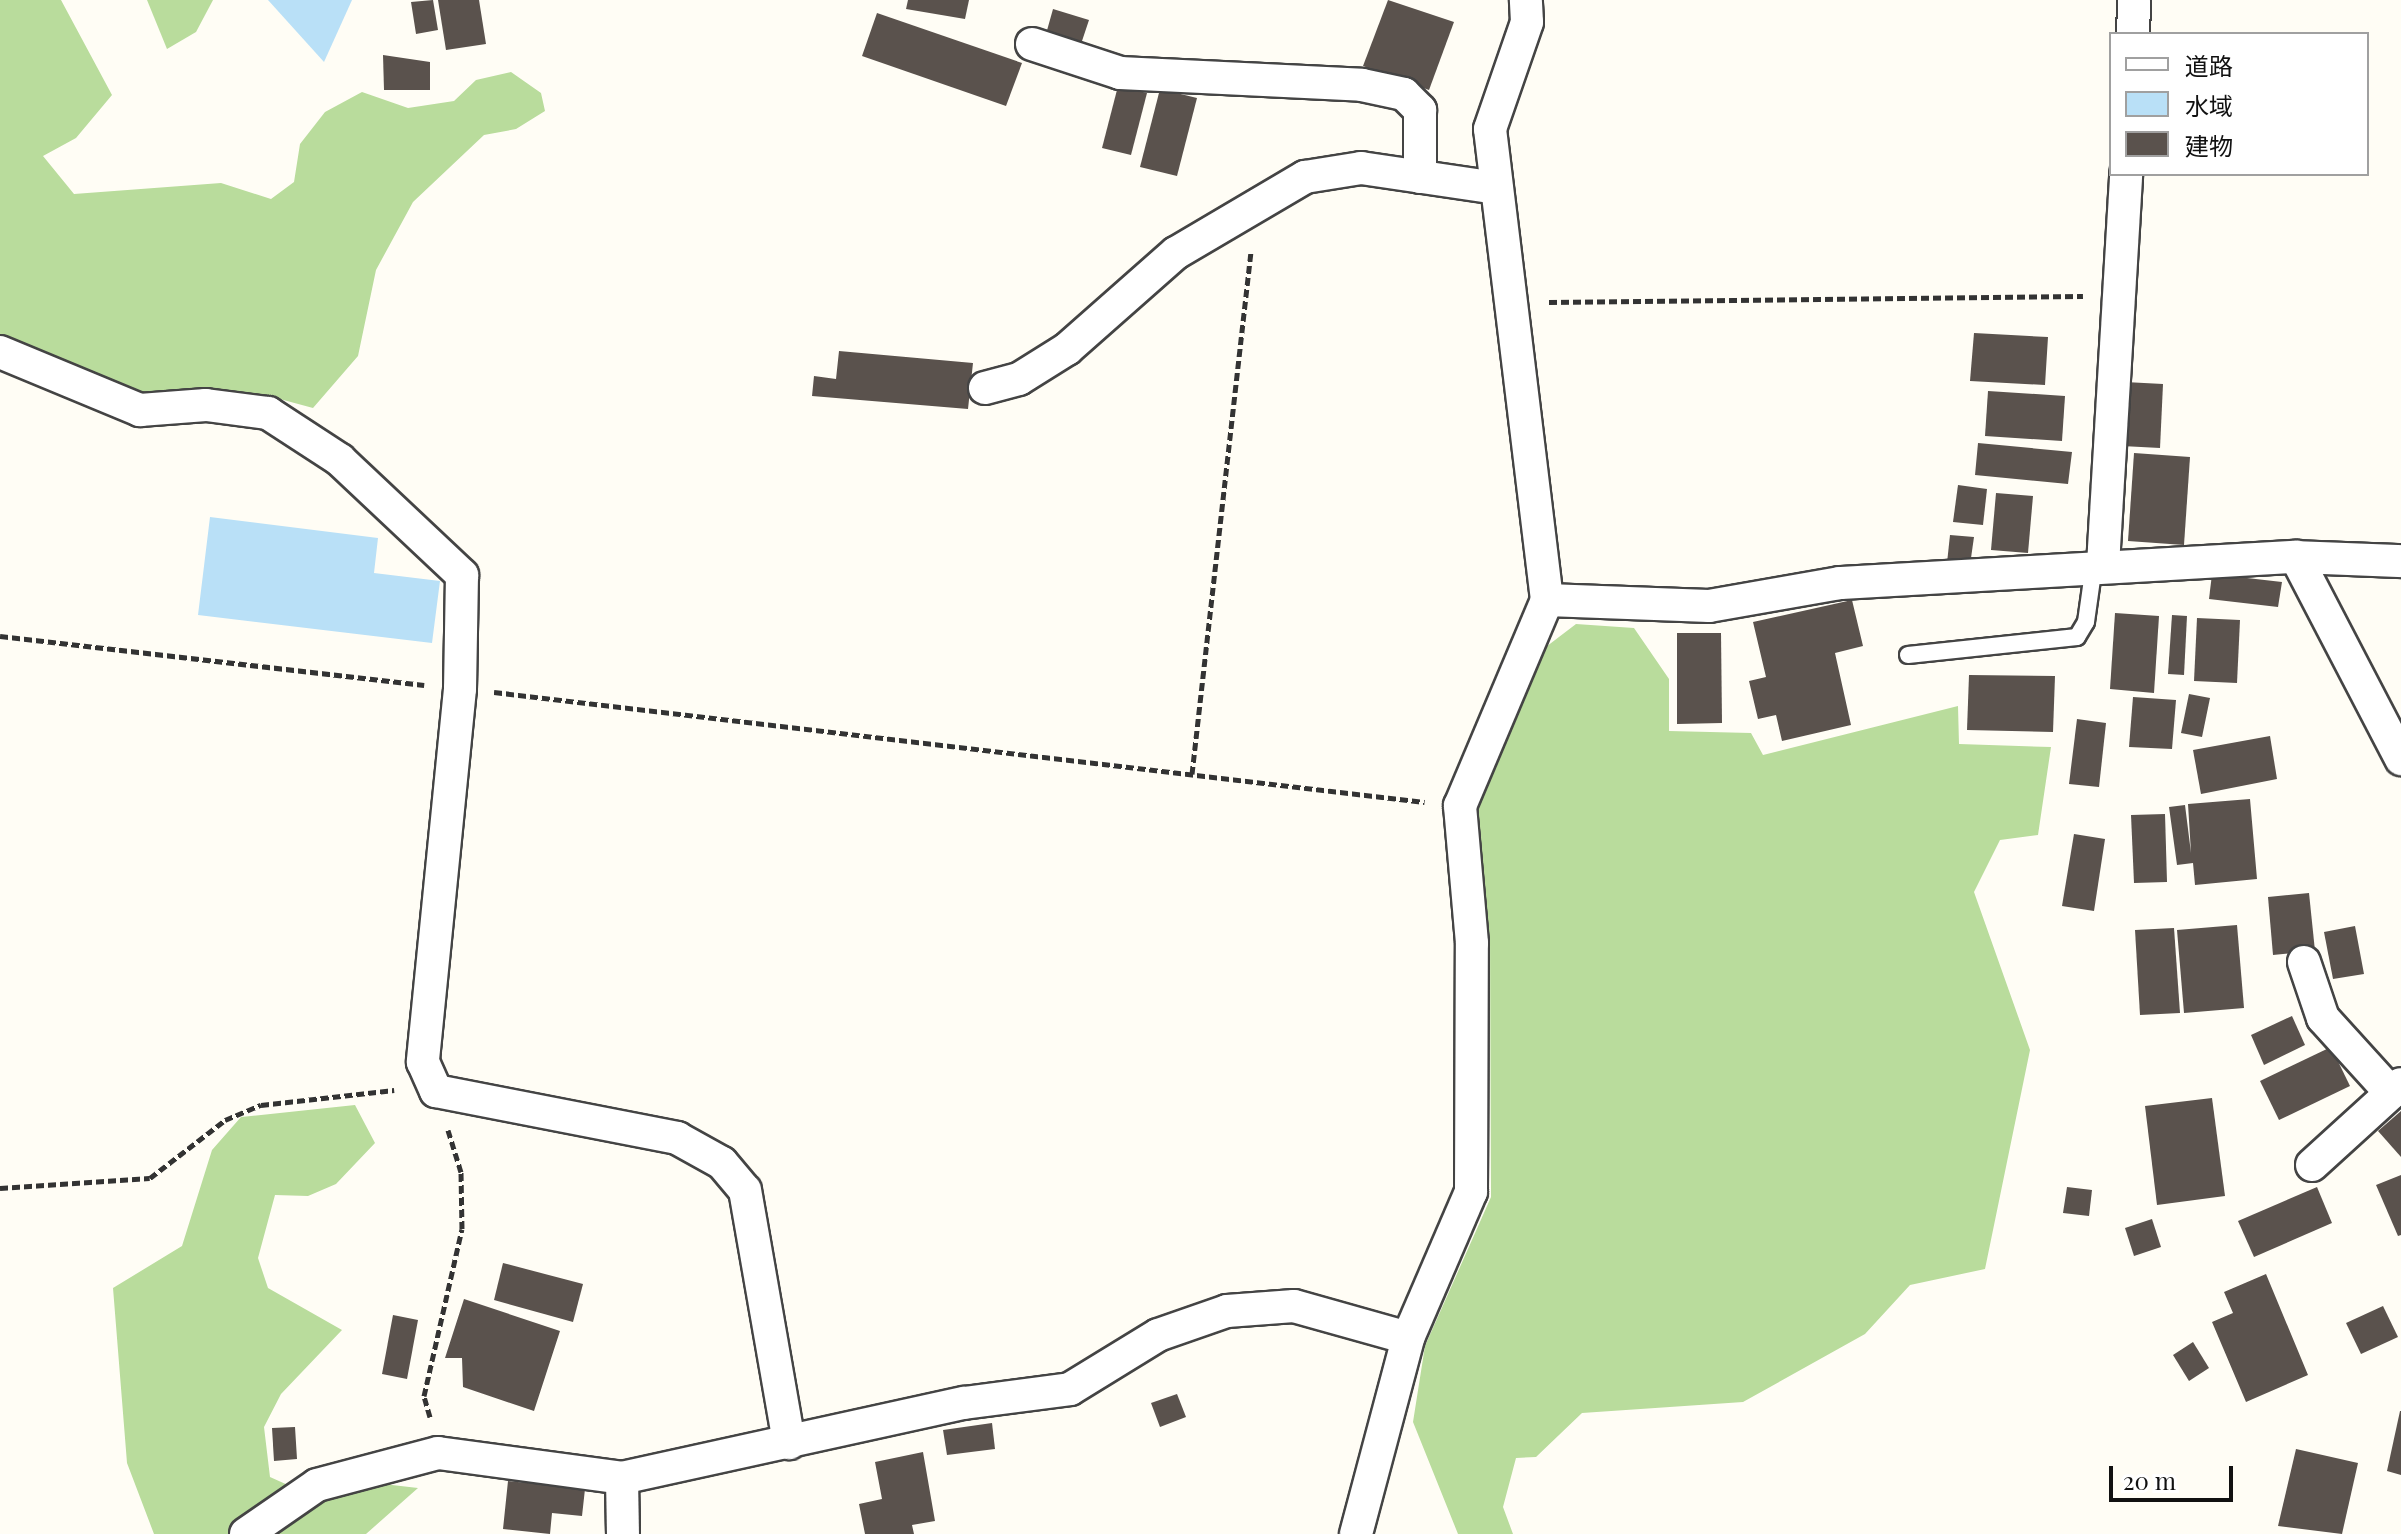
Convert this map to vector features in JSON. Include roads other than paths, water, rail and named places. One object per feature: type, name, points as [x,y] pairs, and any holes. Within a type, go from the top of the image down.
[{"type":"street","points":[[1356,1534],[1408,1338],[1471,1192],[1472,943],[1460,806],[1547,600],[1516,302],[1490,129],[1527,22],[1526,0]]},
{"type":"street","points":[[2133,32],[2134,0]]},
{"type":"street","points":[[1032,44],[1120,73],[1362,85],[1404,94],[1420,110],[1420,177]]},
{"type":"street","points":[[985,388],[1019,379],[1067,349],[1176,253],[1305,177],[1361,168],[1497,188]]},
{"type":"street","points":[[2099,565],[2126,176]]},
{"type":"street","points":[[0,352],[140,410],[206,405],[268,413],[340,460],[462,575],[460,689],[423,1062],[436,1091],[677,1138],[722,1163],[745,1190],[789,1443]]},
{"type":"street","points":[[1547,600],[1709,606],[1840,583],[2099,565],[2296,557],[2401,561]]},
{"type":"street","points":[[2296,557],[2401,759]]},
{"type":"street","points":[[2304,962],[2323,1018],[2396,1088],[2312,1165]]},
{"type":"street","points":[[246,1534],[317,1485],[438,1453],[622,1478],[964,1403],[1070,1389],[1158,1335],[1227,1311],[1294,1306],[1408,1338]]},
{"type":"street","points":[[622,1478],[623,1534]]},
{"type":"lane","points":[[1908,655],[2077,637],[2086,622],[2099,565]]},
{"type":"water","points":[[268,0],[352,0],[324,62]]},
{"type":"water","points":[[210,517],[378,538],[374,573],[440,581],[432,643],[198,615]]}]
